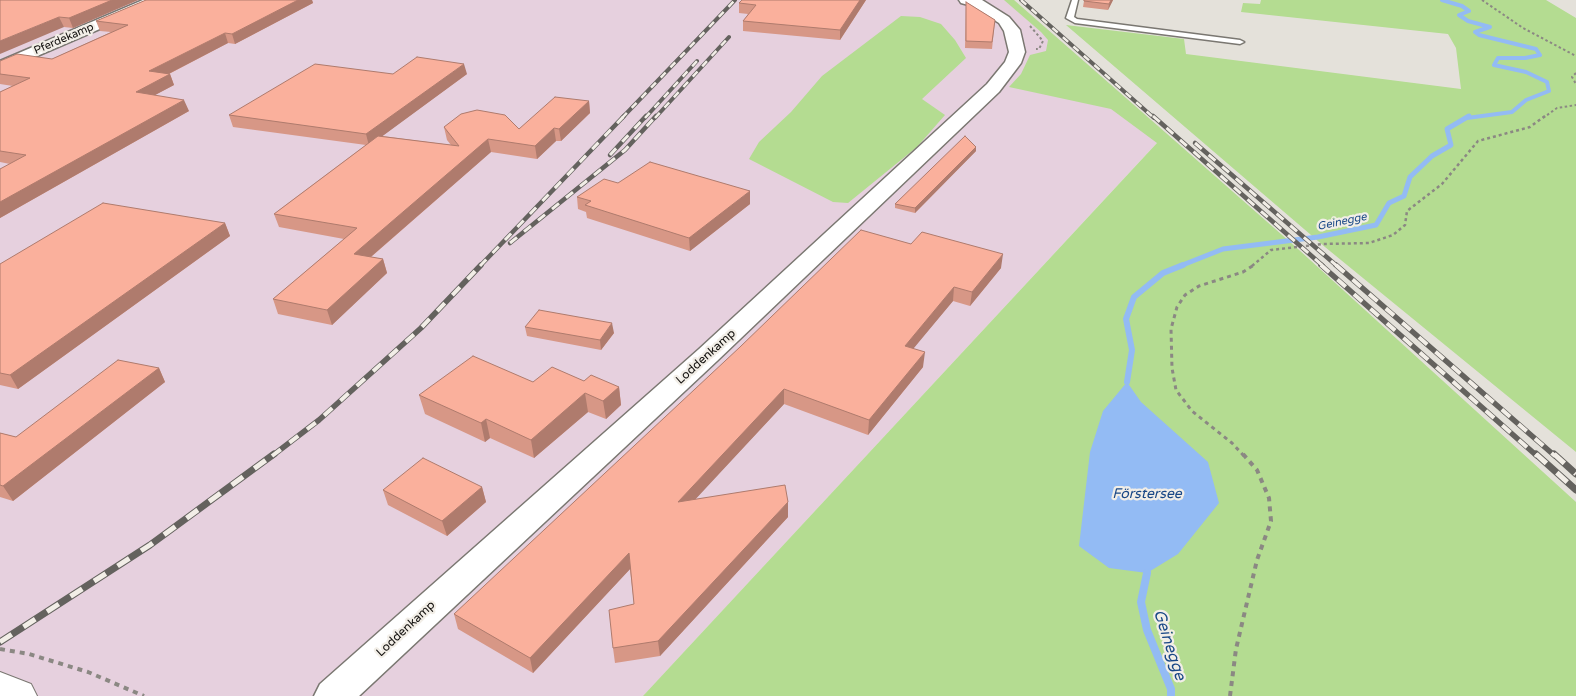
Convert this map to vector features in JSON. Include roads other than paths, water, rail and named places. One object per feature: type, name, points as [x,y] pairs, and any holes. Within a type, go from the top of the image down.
[{"type":"street","name":"Pferdekamp","points":[[0,67],[155,0]]},
{"type":"street","name":"Loddenkamp","points":[[333,696],[708,355],[993,88],[1013,63],[1017,52],[1016,44],[1012,30],[1004,20],[973,1]]},
{"type":"street","points":[[0,689],[17,696]]},
{"type":"lane","points":[[1075,0],[1070,18],[1075,21],[1240,42]]},
{"type":"water","name":"Förstersee","points":[[1127,382],[1141,402],[1208,462],[1219,503],[1178,554],[1147,573],[1109,568],[1079,546],[1090,452],[1103,411]]},
{"type":"waterway","name":"Geinegge","points":[[1442,0],[1462,6],[1469,11],[1459,15],[1468,21],[1490,27],[1475,32],[1479,35],[1536,49],[1540,55],[1525,58],[1498,58],[1494,65],[1526,72],[1547,82],[1549,91],[1526,100],[1512,112],[1467,118]]},
{"type":"waterway","name":"Geinegge","points":[[1180,266],[1223,249],[1318,237],[1376,225],[1389,203],[1404,196],[1410,177],[1432,156],[1451,145],[1447,129],[1469,116]]},
{"type":"waterway","name":"Geinegge","points":[[1127,382],[1132,350],[1126,319],[1134,297],[1163,273],[1183,265]]},
{"type":"waterway","name":"Geinegge","points":[[1147,573],[1141,602],[1147,630],[1171,689],[1171,696]]},
{"type":"railway","points":[[622,118],[735,0]]},
{"type":"railway","points":[[1021,0],[1154,118]]},
{"type":"railway","points":[[655,118],[729,37]]},
{"type":"railway","points":[[645,118],[697,61]]},
{"type":"railway","points":[[480,266],[624,116]]},
{"type":"railway","points":[[610,155],[646,116]]},
{"type":"railway","points":[[510,243],[625,150],[656,116]]},
{"type":"railway","points":[[1153,116],[1323,266]]},
{"type":"railway","points":[[1195,143],[1337,266]]},
{"type":"railway","points":[[272,456],[319,420],[421,328],[481,265]]},
{"type":"railway","points":[[1321,265],[1537,456]]},
{"type":"railway","points":[[1336,265],[1555,456]]},
{"type":"railway","points":[[0,642],[150,545],[274,454]]},
{"type":"railway","points":[[1536,454],[1576,490]]},
{"type":"railway","points":[[1554,454],[1576,474]]}]
